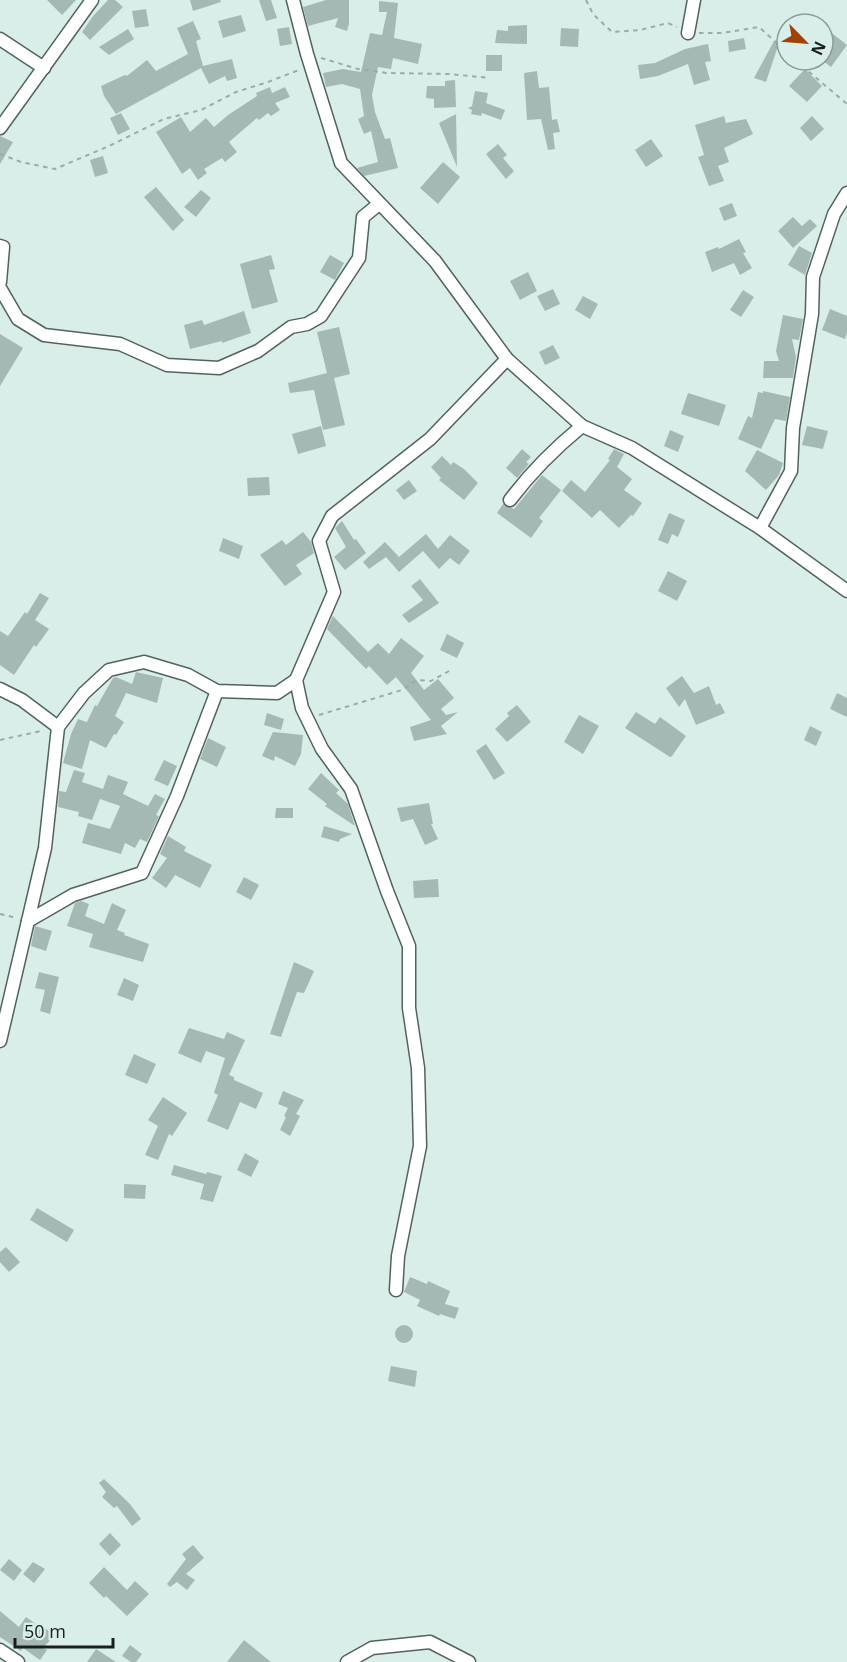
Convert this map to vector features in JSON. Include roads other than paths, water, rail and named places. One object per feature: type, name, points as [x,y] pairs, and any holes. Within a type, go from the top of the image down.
[{"type":"street","points":[[0,128],[92,0]]},
{"type":"street","points":[[293,0],[341,163],[435,261],[507,359],[582,426],[632,448],[760,528],[847,591]]},
{"type":"street","points":[[688,33],[694,0]]},
{"type":"street","points":[[0,39],[44,68]]},
{"type":"street","points":[[760,528],[791,471],[793,428],[812,314],[813,277],[834,214],[847,193]]},
{"type":"street","points":[[0,288],[18,319],[44,335],[120,344],[166,365],[219,368],[258,351],[291,327],[307,324],[321,316],[359,258],[363,217],[379,204]]},
{"type":"street","points":[[0,246],[3,247],[0,282]]},
{"type":"street","points":[[0,1041],[45,848],[58,727],[84,693],[109,670],[144,662],[188,675],[217,691],[277,693],[296,680],[334,592],[319,541],[332,516],[430,439],[507,359]]},
{"type":"street","points":[[510,500],[531,472],[582,426]]},
{"type":"street","points":[[296,680],[302,708],[322,749],[351,789],[409,946],[409,1008],[418,1068],[420,1146],[398,1256],[396,1290]]},
{"type":"street","points":[[0,689],[22,700],[58,727]]},
{"type":"street","points":[[28,921],[73,895],[142,873],[177,796],[217,691]]},
{"type":"street","points":[[347,1662],[372,1648],[430,1642],[469,1662]]},
{"type":"street","points":[[0,1650],[18,1662]]}]
